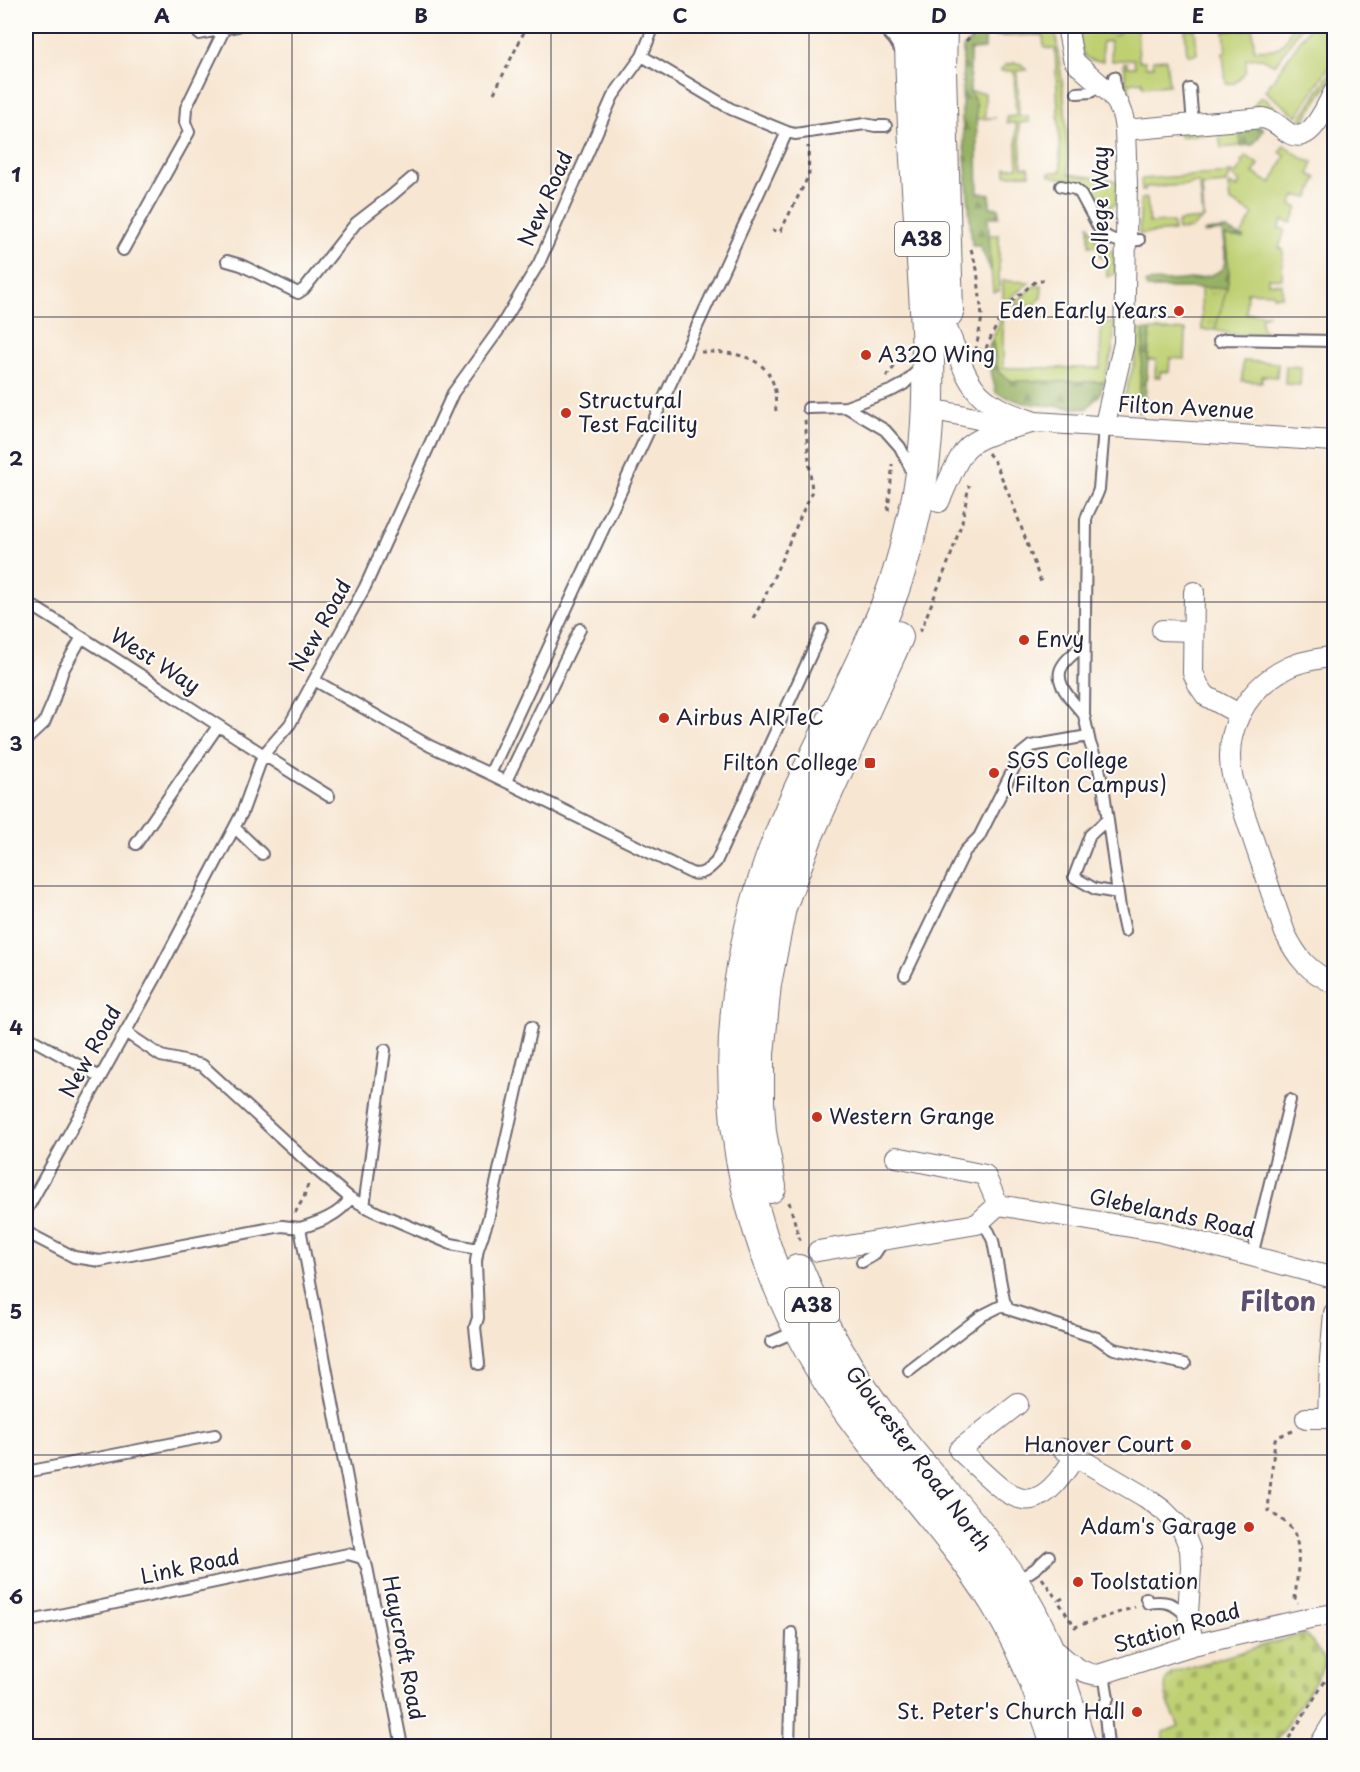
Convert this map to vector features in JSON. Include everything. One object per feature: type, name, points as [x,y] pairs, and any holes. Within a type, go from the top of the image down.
[{"type":"main road","name":"A38","points":[[911,26],[912,105],[927,312],[928,360],[938,410]]},
{"type":"main road","name":"Gloucester Road North","points":[[951,36],[940,72],[948,331],[938,410],[925,451],[930,494],[921,571],[901,626],[807,835],[780,907],[762,1005],[758,1054],[758,1102],[764,1158],[776,1212],[819,1320],[854,1378],[885,1422],[962,1516],[1026,1570],[1023,1598],[1044,1641],[1080,1746]]},
{"type":"main road","name":"Gloucester Road North","points":[[930,494],[908,538],[892,592],[868,650],[778,840],[760,896],[741,977],[734,1063],[735,1110],[748,1187],[759,1227],[799,1330],[822,1370],[854,1417],[950,1537],[996,1602],[1022,1649],[1057,1746]]},
{"type":"street","name":"College Way","points":[[1067,26],[1073,58],[1099,89],[1111,94],[1117,102],[1125,130],[1132,241],[1120,285],[1124,343],[1104,428]]},
{"type":"street","name":"College Way","points":[[1125,130],[1263,118],[1295,136],[1303,136],[1311,130],[1335,92]]},
{"type":"street","name":"Filton Avenue","points":[[948,331],[976,390],[985,399],[1029,424]]},
{"type":"street","name":"Filton Avenue","points":[[938,410],[977,420],[1335,441]]},
{"type":"street","name":"Filton Avenue","points":[[930,494],[957,464],[969,446],[987,436],[1029,424]]},
{"type":"street","points":[[1194,592],[1193,674],[1206,696],[1239,714]]},
{"type":"street","points":[[1162,630],[1193,631]]},
{"type":"street","points":[[1335,656],[1300,663],[1280,672],[1255,691],[1239,714],[1230,746],[1231,774],[1290,943],[1305,965],[1318,975],[1335,983]]},
{"type":"street","points":[[809,1248],[884,1240],[977,1224],[998,1205],[985,1175],[896,1157]]},
{"type":"street","name":"Glebelands Road","points":[[998,1205],[1161,1232],[1335,1278]]},
{"type":"street","points":[[1306,1418],[1331,1418],[1330,1359],[1335,1313]]},
{"type":"street","points":[[1018,1404],[959,1450],[1014,1497],[1027,1500],[1049,1491],[1066,1471],[1069,1452],[1164,1510],[1182,1528],[1190,1549],[1191,1568],[1188,1596],[1193,1645]]},
{"type":"street","name":"Station Road","points":[[1044,1641],[1081,1671],[1087,1674],[1104,1674],[1193,1645],[1335,1614]]},
{"type":"street","points":[[1319,1746],[1335,1721]]},
{"type":"lane","points":[[199,34],[238,26]]},
{"type":"lane","name":"New Road","points":[[26,1211],[235,828],[262,755],[290,724],[365,587],[453,393],[498,331],[539,263],[613,96],[642,56],[654,26]]},
{"type":"lane","points":[[882,26],[895,41],[912,69]]},
{"type":"lane","points":[[123,250],[189,132],[185,122],[186,108],[225,28]]},
{"type":"lane","points":[[642,56],[713,92],[731,109],[787,132],[795,134],[865,124],[886,126]]},
{"type":"lane","points":[[1077,93],[1099,89]]},
{"type":"lane","points":[[1190,89],[1193,124]]},
{"type":"lane","points":[[490,774],[787,132]]},
{"type":"lane","points":[[227,261],[241,265],[298,293],[304,289],[356,223],[412,178]]},
{"type":"lane","points":[[1061,186],[1075,189],[1080,193],[1106,237],[1115,241],[1132,241]]},
{"type":"lane","points":[[1219,341],[1226,339],[1335,341]]},
{"type":"lane","points":[[807,413],[846,407],[893,390],[904,384],[928,360]]},
{"type":"lane","points":[[846,407],[885,430],[900,447],[930,494]]},
{"type":"lane","points":[[1104,428],[1099,489],[1086,520],[1084,715],[1088,736],[1099,768],[1125,932]]},
{"type":"lane","name":"West Way","points":[[26,602],[329,796]]},
{"type":"lane","points":[[506,781],[580,629]]},
{"type":"lane","points":[[314,680],[430,746],[697,874],[705,872],[716,862],[822,630]]},
{"type":"lane","points":[[26,740],[44,723],[63,670],[82,636]]},
{"type":"lane","points":[[1084,645],[1059,670],[1064,688],[1084,715]]},
{"type":"lane","points":[[136,844],[218,726]]},
{"type":"lane","points":[[905,975],[965,851],[979,837],[1021,754],[1031,746],[1088,736]]},
{"type":"lane","points":[[1108,819],[1090,835],[1074,877],[1095,889],[1118,893]]},
{"type":"lane","points":[[235,828],[262,854]]},
{"type":"lane","points":[[479,1364],[475,1327],[478,1318],[476,1261],[488,1220],[531,1027]]},
{"type":"lane","points":[[125,1032],[161,1056],[202,1065],[314,1168],[364,1207],[452,1244],[478,1249]]},
{"type":"lane","points":[[26,1036],[100,1077]]},
{"type":"lane","points":[[364,1207],[385,1050]]},
{"type":"lane","points":[[1251,1256],[1290,1100]]},
{"type":"lane","points":[[26,1232],[74,1257],[100,1261],[282,1226],[300,1228],[332,1215],[347,1204],[350,1198]]},
{"type":"lane","points":[[981,1221],[992,1236],[1005,1304],[1012,1311],[1097,1338],[1114,1349],[1185,1364]]},
{"type":"lane","name":"Haycroft Road","points":[[300,1228],[362,1558],[367,1567],[402,1746]]},
{"type":"lane","points":[[862,1262],[874,1255],[884,1240]]},
{"type":"lane","points":[[909,1371],[981,1316],[1005,1304]]},
{"type":"lane","points":[[771,1342],[799,1330]]},
{"type":"lane","points":[[26,1472],[215,1435]]},
{"type":"lane","name":"Link Road","points":[[26,1622],[348,1554],[362,1558]]},
{"type":"lane","points":[[1026,1570],[1049,1556]]},
{"type":"lane","points":[[1147,1600],[1177,1606],[1189,1619]]},
{"type":"lane","points":[[789,1746],[792,1633]]},
{"type":"lane","points":[[1104,1674],[1108,1698],[1104,1705],[1108,1746]]},
{"type":"lane","points":[[1050,1746],[1057,1746]]},
{"type":"path","points":[[494,93],[527,26]]},
{"type":"path","points":[[951,36],[980,26]]},
{"type":"path","points":[[772,230],[780,231],[809,175],[808,132]]},
{"type":"path","points":[[976,351],[986,348],[1005,307],[1036,281],[1042,281],[1043,276]]},
{"type":"path","points":[[688,346],[700,352],[725,352],[759,362],[768,373],[775,390],[776,411]]},
{"type":"path","points":[[753,618],[763,602],[812,491],[807,413]]},
{"type":"path","points":[[982,457],[987,452],[996,464],[1042,585]]},
{"type":"path","points":[[918,635],[950,558],[962,522],[970,478]]},
{"type":"path","points":[[287,1227],[304,1197],[314,1168]]},
{"type":"path","points":[[789,1202],[809,1248]]},
{"type":"path","points":[[1306,1418],[1304,1427],[1275,1439],[1268,1510],[1290,1526],[1296,1535],[1299,1549],[1294,1600],[1307,1609],[1310,1618]]},
{"type":"path","points":[[1026,1570],[1058,1602],[1075,1627],[1147,1600]]},
{"type":"path","points":[[1058,1602],[1063,1598]]},
{"type":"path","points":[[1284,1746],[1334,1663],[1326,1636]]},
{"type":"green space","points":[[985,26],[997,26],[1006,36],[985,36],[985,49],[970,50],[970,92],[976,104],[978,193],[990,194],[990,207],[999,208],[999,217],[988,217],[991,271],[980,246],[972,246],[962,117],[963,48]]},
{"type":"green space","points":[[997,26],[1053,26],[1062,83],[1069,174],[1117,181],[1116,204],[1100,211],[1088,191],[1080,183],[1049,175],[1049,173],[1061,171],[1055,49],[1044,48],[1043,35],[1006,36]]},
{"type":"green space","points":[[1080,26],[1083,26],[1083,29],[1109,27],[1113,36],[1119,33],[1118,27],[1137,26],[1139,61],[1145,61],[1146,67],[1154,66],[1153,60],[1166,59],[1169,85],[1143,87],[1142,81],[1129,83],[1131,111],[1128,105],[1124,63],[1127,63],[1127,67],[1135,67],[1134,59],[1112,61],[1110,41],[1102,42],[1103,61],[1089,59],[1082,52]]},
{"type":"green space","points":[[1292,26],[1302,26],[1275,65],[1262,58],[1246,59],[1246,71],[1235,83],[1226,84],[1224,31],[1253,29],[1254,50],[1275,49],[1283,44]]},
{"type":"green space","points":[[1310,26],[1334,26],[1334,59],[1297,116],[1265,91]]},
{"type":"green space","points":[[1195,29],[1197,54],[1187,55],[1185,30]]},
{"type":"green space","points":[[1014,63],[1021,64],[1027,70],[1017,71],[1019,116],[1028,116],[1029,122],[1019,123],[1022,167],[1029,167],[1030,174],[1007,175],[1006,168],[1018,167],[1016,123],[1007,123],[1007,117],[1016,116],[1014,71],[1001,71],[1001,69]]},
{"type":"green space","points":[[1334,67],[1334,75],[1302,123],[1295,125],[1254,110],[1253,107],[1261,96],[1298,122]]},
{"type":"green space","points":[[970,92],[985,93],[985,118],[996,118],[976,119],[976,104]]},
{"type":"green space","points":[[1249,125],[1249,131],[1240,132],[1241,146],[1221,148],[1219,133],[1180,137],[1180,132]]},
{"type":"green space","points":[[1249,125],[1263,128],[1263,131],[1253,145],[1241,146],[1240,132],[1248,131]]},
{"type":"green space","points":[[1284,145],[1305,160],[1313,162],[1309,174],[1317,178],[1309,197],[1295,196],[1291,205],[1298,208],[1291,223],[1282,220],[1279,228],[1285,230],[1279,248],[1283,249],[1282,279],[1268,278],[1268,283],[1282,284],[1282,296],[1273,296],[1273,293],[1247,292],[1246,313],[1268,314],[1262,317],[1261,325],[1269,335],[1230,334],[1215,330],[1229,275],[1225,235],[1244,238],[1241,236],[1253,214],[1230,201],[1228,185],[1237,188],[1240,182],[1233,177],[1246,156],[1259,165],[1253,173],[1271,184],[1285,156],[1280,152]]},
{"type":"green space","points":[[1232,173],[1225,184],[1202,186],[1203,219],[1198,183],[1145,187],[1145,191],[1142,191],[1141,179]]},
{"type":"green space","points":[[1147,198],[1149,223],[1171,222],[1174,231],[1139,234],[1141,199]]},
{"type":"green space","points":[[1203,219],[1191,229],[1178,230],[1177,223],[1180,221]]},
{"type":"green space","points":[[1089,224],[1099,245],[1115,253],[1115,274],[1107,277],[1107,258],[1100,257],[1100,246],[1089,246]]},
{"type":"green space","points":[[1225,229],[1244,238],[1225,236],[1229,275],[1227,288],[1147,288],[1145,283],[1147,282],[1202,277],[1220,271],[1225,257],[1222,231],[1203,233]]},
{"type":"green space","points":[[988,235],[999,235],[999,291],[993,292]]},
{"type":"green space","points":[[1003,281],[1030,282],[1003,304]]},
{"type":"green space","points":[[1034,286],[1042,286],[1041,297],[1035,305],[1013,305]]},
{"type":"green space","points":[[1201,288],[1227,288],[1215,330],[1202,330]]},
{"type":"green space","points":[[1003,315],[1003,368],[1100,368],[1101,323],[1115,323],[1112,353],[1104,382],[1012,381],[999,373],[992,340]]},
{"type":"green space","points":[[1138,330],[1144,330],[1138,412],[1127,402],[1125,394],[1135,361]]},
{"type":"green space","points":[[1144,330],[1150,330],[1144,412],[1138,412]]},
{"type":"green space","points":[[1150,330],[1186,330],[1185,359],[1170,358],[1169,372],[1160,372],[1160,377],[1155,377],[1156,360],[1148,360]]},
{"type":"green space","points":[[992,340],[999,373],[1011,381],[1104,382],[1099,396],[1086,409],[1024,403],[996,393],[987,352]]},
{"type":"green space","points":[[1243,361],[1278,363],[1277,377],[1262,376],[1262,382],[1242,381]]},
{"type":"green space","points":[[1286,366],[1301,367],[1300,385],[1285,384]]},
{"type":"green space","points":[[1306,1634],[1326,1664],[1273,1746],[1170,1746],[1164,1739],[1164,1732],[1179,1726],[1167,1699],[1165,1685],[1171,1673]]},
{"type":"place","name":"Eden Early Years","points":[[1179,311]]},
{"type":"place","name":"A320 Wing","points":[[866,355]]},
{"type":"place","name":"Structural Test Facility","points":[[566,413]]},
{"type":"place","name":"Envy","points":[[1024,640]]},
{"type":"place","name":"Airbus AIRTeC","points":[[664,718]]},
{"type":"place","name":"Filton College","points":[[870,763]]},
{"type":"place","name":"SGS College (Filton Campus)","points":[[994,773]]},
{"type":"place","name":"Western Grange","points":[[817,1117]]},
{"type":"place","name":"Hanover Court","points":[[1186,1445]]},
{"type":"place","name":"Adam's Garage","points":[[1249,1527]]},
{"type":"place","name":"Toolstation","points":[[1078,1582]]},
{"type":"place","name":"St. Peter's Church Hall","points":[[1137,1712]]},
{"type":"district","name":"Filton","points":[[1278,1302]]}]
